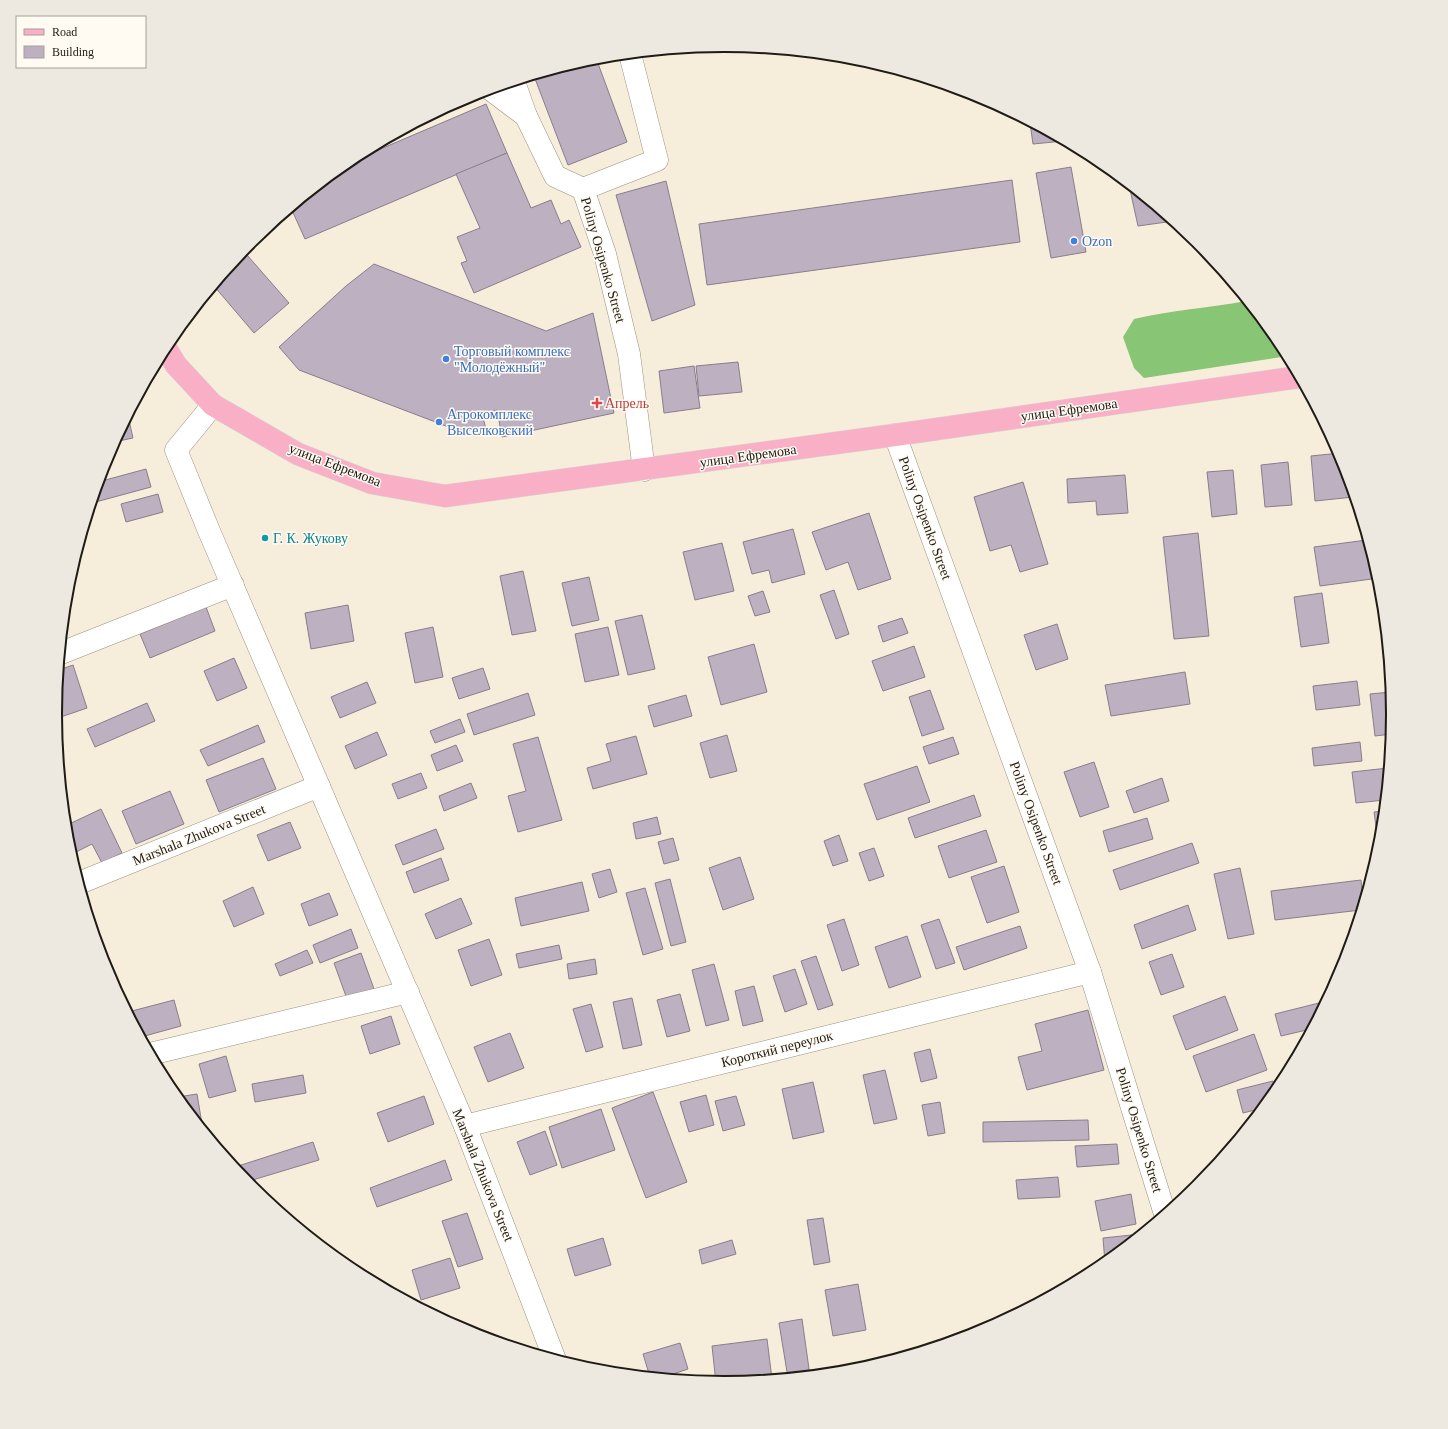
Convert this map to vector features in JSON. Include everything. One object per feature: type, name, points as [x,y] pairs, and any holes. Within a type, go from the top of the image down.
[{"type":"main road","points":[[169,353],[176,365],[213,405]]},
{"type":"main road","name":"улица Ефремова","points":[[213,405],[298,454],[372,483],[445,496],[644,470],[1295,378]]},
{"type":"street","name":"Poliny Osipenko Street","points":[[631,59],[657,160],[583,189],[607,262],[629,354],[644,470]]},
{"type":"street","points":[[515,86],[526,116],[555,176],[583,189]]},
{"type":"street","points":[[495,93],[526,116]]},
{"type":"street","name":"Marshala Zhukova Street","points":[[213,405],[176,450],[232,585],[465,1126],[553,1354]]},
{"type":"street","name":"Poliny Osipenko Street","points":[[895,435],[1090,972],[1164,1210]]},
{"type":"street","points":[[65,651],[232,585]]},
{"type":"street","name":"Marshala Zhukova Street","points":[[83,881],[319,786]]},
{"type":"street","name":"Короткий переулок","points":[[465,1126],[1090,972]]},
{"type":"street","points":[[154,1053],[408,992]]},
{"type":"green space","points":[[1242,302],[1282,357],[1144,378],[1134,368],[1123,337],[1134,319],[1162,313]]},
{"type":"building","points":[[598,64],[627,142],[568,165],[536,80]]},
{"type":"building","points":[[486,104],[507,153],[305,239],[293,212],[321,189],[379,150]]},
{"type":"building","points":[[1031,128],[1056,142],[1033,144]]},
{"type":"building","points":[[507,153],[531,208],[551,200],[561,224],[569,220],[581,247],[474,293],[461,263],[467,261],[457,237],[480,228],[456,174]]},
{"type":"building","points":[[1071,167],[1086,252],[1051,258],[1036,173]]},
{"type":"building","points":[[1012,180],[1020,242],[707,285],[699,224]]},
{"type":"building","points":[[666,181],[695,305],[652,321],[616,195]]},
{"type":"building","points":[[1130,192],[1167,222],[1138,226]]},
{"type":"building","points":[[247,255],[289,303],[254,333],[217,289]]},
{"type":"building","name":"Торговый комплекс \"Молодёжный\"","points":[[374,264],[546,331],[593,313],[614,413],[502,437],[497,410],[482,414],[486,429],[459,431],[299,370],[279,347],[346,286]]},
{"type":"building","points":[[738,362],[742,392],[699,396],[696,366]]},
{"type":"building","points":[[694,366],[700,408],[664,413],[659,371]]},
{"type":"building","points":[[129,422],[133,438],[121,440]]},
{"type":"building","points":[[1333,454],[1349,497],[1315,501],[1311,456]]},
{"type":"building","points":[[1288,462],[1292,505],[1265,507],[1261,465]]},
{"type":"building","points":[[146,469],[151,487],[97,502],[105,480]]},
{"type":"building","points":[[1233,470],[1237,514],[1212,517],[1207,472]]},
{"type":"building","points":[[1125,475],[1128,513],[1097,515],[1096,501],[1068,503],[1067,479]]},
{"type":"building","points":[[1023,482],[1048,564],[1020,572],[1011,545],[990,551],[974,497]]},
{"type":"building","points":[[158,494],[163,512],[126,522],[121,504]]},
{"type":"building","points":[[869,513],[891,579],[858,590],[848,562],[826,570],[812,532]]},
{"type":"building","points":[[793,529],[805,574],[772,583],[769,570],[752,574],[743,542]]},
{"type":"building","points":[[1198,533],[1209,636],[1174,639],[1163,537]]},
{"type":"building","points":[[1363,541],[1373,579],[1320,586],[1314,547]]},
{"type":"building","points":[[722,543],[734,591],[695,600],[683,552]]},
{"type":"building","points":[[523,571],[536,631],[512,635],[500,576]]},
{"type":"building","points":[[589,577],[599,620],[572,626],[562,583]]},
{"type":"building","points":[[834,590],[849,634],[836,639],[820,595]]},
{"type":"building","points":[[763,591],[770,612],[755,616],[748,596]]},
{"type":"building","points":[[1322,593],[1329,643],[1301,647],[1294,597]]},
{"type":"building","points":[[348,605],[354,641],[311,649],[305,613]]},
{"type":"building","points":[[206,607],[215,631],[150,658],[140,634]]},
{"type":"building","points":[[642,615],[655,669],[628,675],[615,621]]},
{"type":"building","points":[[902,618],[908,633],[883,642],[878,626]]},
{"type":"building","points":[[1057,624],[1068,659],[1036,670],[1024,635]]},
{"type":"building","points":[[433,627],[443,677],[415,683],[405,633]]},
{"type":"building","points":[[608,627],[619,675],[585,682],[575,634]]},
{"type":"building","points":[[754,644],[767,692],[721,705],[708,657]]},
{"type":"building","points":[[914,646],[925,677],[883,691],[872,661]]},
{"type":"building","points":[[234,658],[247,688],[217,701],[204,671]]},
{"type":"building","points":[[73,665],[87,708],[62,717],[63,671],[63,668]]},
{"type":"building","points":[[483,668],[490,689],[459,699],[452,678]]},
{"type":"building","points":[[1185,672],[1190,704],[1111,716],[1105,685]]},
{"type":"building","points":[[1357,681],[1360,705],[1316,710],[1313,686]]},
{"type":"building","points":[[367,682],[376,703],[340,718],[331,697]]},
{"type":"building","points":[[930,690],[944,729],[922,736],[909,697]]},
{"type":"building","points":[[528,693],[535,715],[474,735],[467,714]]},
{"type":"building","points":[[1386,693],[1386,735],[1375,736],[1370,694]]},
{"type":"building","points":[[686,695],[692,716],[654,727],[648,706]]},
{"type":"building","points":[[147,703],[155,721],[95,747],[87,729]]},
{"type":"building","points":[[460,719],[465,732],[435,743],[430,731]]},
{"type":"building","points":[[258,725],[265,742],[208,766],[200,750]]},
{"type":"building","points":[[377,732],[387,755],[355,769],[345,746]]},
{"type":"building","points":[[727,735],[737,771],[710,778],[700,743]]},
{"type":"building","points":[[636,736],[647,774],[593,789],[587,768],[611,761],[606,744]]},
{"type":"building","points":[[538,737],[562,820],[518,832],[508,796],[526,791],[513,744]]},
{"type":"building","points":[[953,737],[959,754],[929,764],[923,747]]},
{"type":"building","points":[[1360,742],[1362,761],[1314,766],[1312,748]]},
{"type":"building","points":[[456,745],[463,761],[437,771],[431,755]]},
{"type":"building","points":[[263,758],[276,789],[219,812],[206,780]]},
{"type":"building","points":[[1094,762],[1109,807],[1080,817],[1064,772]]},
{"type":"building","points":[[917,766],[930,802],[877,820],[864,784]]},
{"type":"building","points":[[1384,768],[1381,800],[1356,803],[1352,772]]},
{"type":"building","points":[[421,773],[427,788],[398,799],[392,784]]},
{"type":"building","points":[[1162,778],[1169,801],[1134,813],[1126,791]]},
{"type":"building","points":[[471,783],[477,798],[444,811],[439,796]]},
{"type":"building","points":[[170,791],[184,824],[136,844],[122,811]]},
{"type":"building","points":[[974,795],[981,816],[915,838],[908,818]]},
{"type":"building","points":[[101,809],[122,853],[102,863],[92,844],[76,852],[71,823]]},
{"type":"building","points":[[1379,811],[1376,829],[1374,812]]},
{"type":"building","points":[[657,817],[661,834],[636,839],[633,823]]},
{"type":"building","points":[[1147,818],[1153,839],[1109,852],[1103,831]]},
{"type":"building","points":[[290,822],[301,848],[268,861],[257,835]]},
{"type":"building","points":[[436,829],[444,849],[403,865],[395,845]]},
{"type":"building","points":[[986,830],[997,862],[949,878],[938,846]]},
{"type":"building","points":[[839,835],[848,861],[833,866],[824,841]]},
{"type":"building","points":[[673,838],[679,860],[664,864],[658,842]]},
{"type":"building","points":[[1192,843],[1199,863],[1120,890],[1113,870]]},
{"type":"building","points":[[874,848],[884,876],[869,881],[859,853]]},
{"type":"building","points":[[740,857],[754,899],[723,910],[709,868]]},
{"type":"building","points":[[441,858],[449,880],[414,893],[406,872]]},
{"type":"building","points":[[1004,866],[1019,912],[987,923],[971,877]]},
{"type":"building","points":[[1240,868],[1254,934],[1228,939],[1214,874]]},
{"type":"building","points":[[610,869],[617,892],[599,898],[592,874]]},
{"type":"building","points":[[670,879],[686,942],[671,946],[655,883]]},
{"type":"building","points":[[1361,880],[1362,892],[1356,911],[1275,920],[1271,891]]},
{"type":"building","points":[[582,882],[589,911],[521,926],[515,898]]},
{"type":"building","points":[[253,887],[264,914],[234,927],[223,901]]},
{"type":"building","points":[[645,888],[663,949],[643,955],[626,893]]},
{"type":"building","points":[[329,893],[338,915],[309,926],[301,904]]},
{"type":"building","points":[[461,898],[472,924],[436,939],[425,914]]},
{"type":"building","points":[[1188,905],[1196,930],[1142,949],[1134,925]]},
{"type":"building","points":[[844,919],[859,965],[842,971],[827,925]]},
{"type":"building","points":[[939,919],[955,963],[936,969],[921,925]]},
{"type":"building","points":[[1020,926],[1027,948],[964,970],[956,947]]},
{"type":"building","points":[[351,929],[358,948],[320,963],[313,945]]},
{"type":"building","points":[[907,936],[921,977],[889,988],[875,947]]},
{"type":"building","points":[[489,939],[502,975],[471,986],[458,950]]},
{"type":"building","points":[[559,945],[562,959],[519,968],[516,954]]},
{"type":"building","points":[[307,950],[313,963],[280,976],[275,964]]},
{"type":"building","points":[[361,953],[374,989],[347,999],[334,963]]},
{"type":"building","points":[[1172,954],[1184,987],[1161,995],[1149,962]]},
{"type":"building","points":[[816,956],[833,1005],[818,1010],[801,961]]},
{"type":"building","points":[[595,959],[597,974],[569,979],[567,964]]},
{"type":"building","points":[[714,964],[729,1020],[706,1026],[692,970]]},
{"type":"building","points":[[795,969],[807,1004],[785,1012],[773,976]]},
{"type":"building","points":[[754,986],[763,1021],[743,1026],[735,991]]},
{"type":"building","points":[[680,994],[690,1031],[667,1037],[657,1000]]},
{"type":"building","points":[[1225,996],[1238,1030],[1186,1050],[1173,1016]]},
{"type":"building","points":[[632,998],[642,1045],[623,1049],[613,1002]]},
{"type":"building","points":[[174,1000],[181,1026],[145,1036],[132,1011]]},
{"type":"building","points":[[1319,1003],[1319,1005],[1306,1030],[1281,1036],[1275,1014]]},
{"type":"building","points":[[591,1004],[603,1047],[586,1052],[573,1009]]},
{"type":"building","points":[[1088,1010],[1104,1070],[1027,1090],[1018,1057],[1042,1051],[1035,1024]]},
{"type":"building","points":[[391,1016],[400,1044],[370,1054],[361,1026]]},
{"type":"building","points":[[510,1033],[524,1068],[488,1082],[474,1047]]},
{"type":"building","points":[[1254,1034],[1267,1070],[1206,1092],[1193,1056]]},
{"type":"building","points":[[930,1049],[937,1078],[921,1082],[914,1053]]},
{"type":"building","points":[[226,1056],[236,1091],[209,1098],[199,1064]]},
{"type":"building","points":[[885,1070],[897,1119],[874,1124],[863,1075]]},
{"type":"building","points":[[303,1075],[306,1093],[255,1102],[252,1084]]},
{"type":"building","points":[[1273,1081],[1274,1084],[1256,1110],[1243,1113],[1237,1090]]},
{"type":"building","points":[[813,1082],[824,1132],[793,1139],[782,1089]]},
{"type":"building","points":[[653,1092],[687,1182],[646,1198],[612,1108]]},
{"type":"building","points":[[197,1094],[202,1122],[198,1118],[182,1096]]},
{"type":"building","points":[[706,1095],[714,1125],[689,1132],[680,1102]]},
{"type":"building","points":[[424,1096],[434,1124],[388,1142],[377,1113]]},
{"type":"building","points":[[736,1096],[745,1125],[723,1131],[715,1101]]},
{"type":"building","points":[[940,1102],[945,1133],[928,1136],[922,1105]]},
{"type":"building","points":[[601,1109],[615,1150],[562,1168],[549,1127]]},
{"type":"building","points":[[1088,1120],[1089,1140],[983,1142],[983,1122]]},
{"type":"building","points":[[545,1131],[557,1165],[530,1175],[517,1142]]},
{"type":"building","points":[[313,1142],[319,1160],[253,1180],[240,1166]]},
{"type":"building","points":[[1117,1144],[1119,1164],[1077,1167],[1075,1146]]},
{"type":"building","points":[[445,1160],[452,1180],[377,1207],[370,1188]]},
{"type":"building","points":[[1058,1177],[1060,1197],[1018,1199],[1016,1180]]},
{"type":"building","points":[[1131,1194],[1136,1224],[1101,1231],[1095,1201]]},
{"type":"building","points":[[467,1213],[483,1259],[458,1267],[442,1221]]},
{"type":"building","points":[[823,1218],[830,1262],[814,1265],[807,1220]]},
{"type":"building","points":[[1134,1235],[1104,1256],[1103,1238]]},
{"type":"building","points":[[603,1238],[611,1265],[575,1276],[567,1249]]},
{"type":"building","points":[[732,1240],[736,1254],[702,1264],[699,1250]]},
{"type":"building","points":[[450,1258],[460,1288],[421,1300],[412,1270]]},
{"type":"building","points":[[858,1284],[866,1330],[833,1336],[825,1290]]},
{"type":"building","points":[[802,1319],[809,1371],[787,1374],[779,1323]]},
{"type":"building","points":[[767,1339],[772,1375],[715,1377],[712,1346]]},
{"type":"building","points":[[680,1343],[688,1369],[671,1375],[649,1372],[643,1354]]},
{"type":"place","name":"Ozon","points":[[1074,241]]},
{"type":"place","name":"Торговый комплекс \"Молодёжный\"","points":[[446,359]]},
{"type":"place","name":"Апрель","points":[[597,403]]},
{"type":"place","name":"Агрокомплекс Выселковский","points":[[439,422]]},
{"type":"place","name":"Г. К. Жукову","points":[[265,538]]}]
